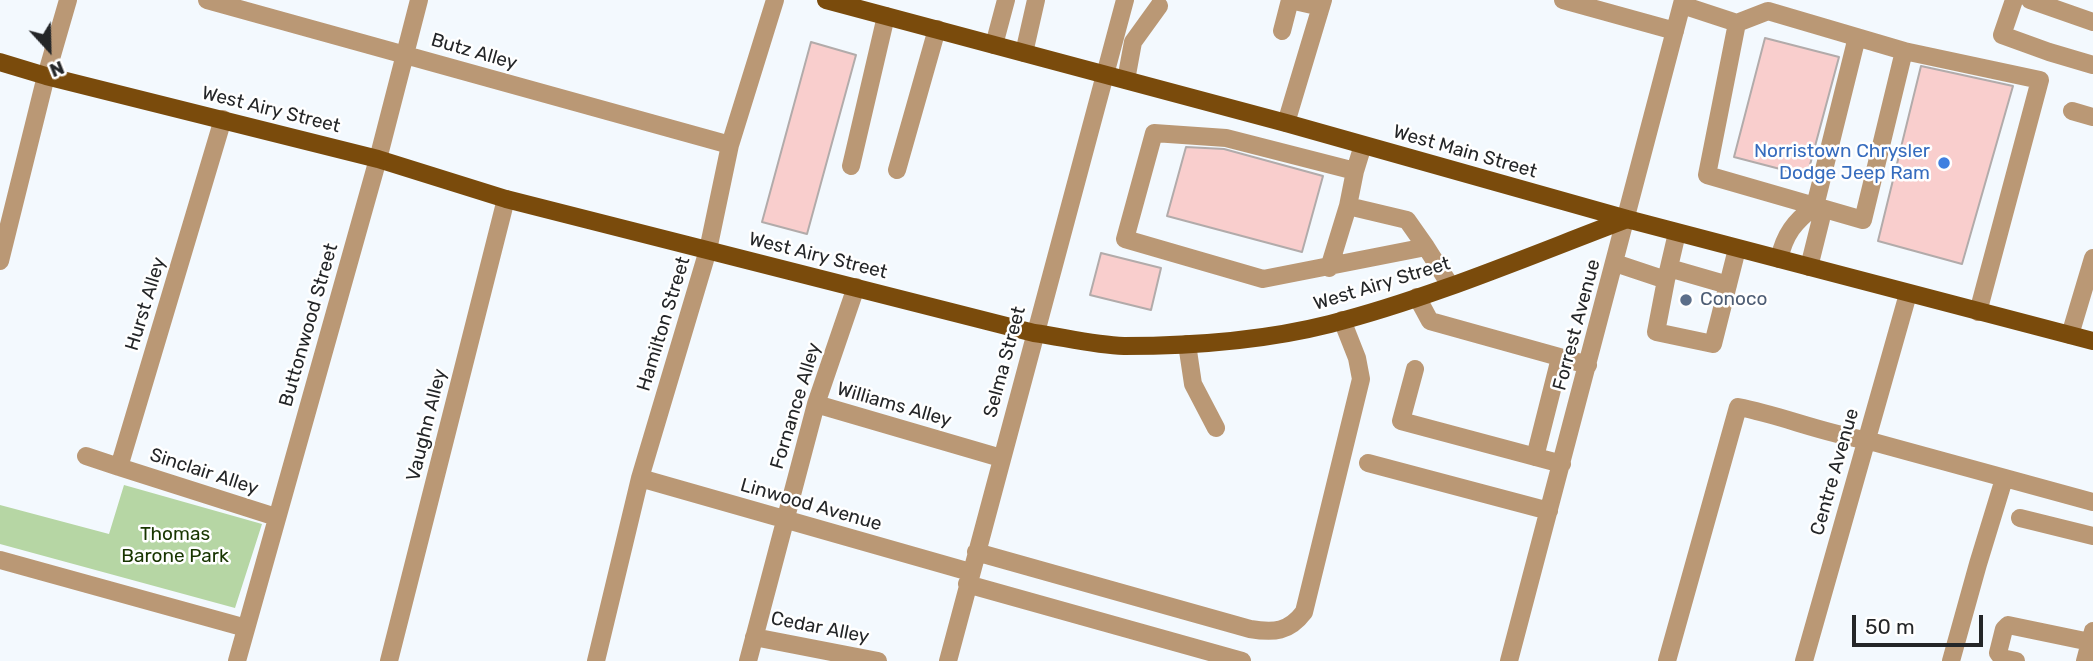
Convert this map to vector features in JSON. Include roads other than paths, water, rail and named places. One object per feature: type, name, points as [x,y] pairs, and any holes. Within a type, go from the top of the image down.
[{"type":"main road","name":"West Main Street","points":[[826,0],[1286,123],[1677,233],[2093,341]]},
{"type":"main road","name":"West Airy Street","points":[[0,62],[46,76],[379,159],[506,199],[1034,333],[1121,346],[1262,338],[1342,320],[1417,297],[1627,219]]},
{"type":"street","points":[[0,261],[46,76],[68,0]]},
{"type":"street","name":"Butz Alley","points":[[207,0],[730,145]]},
{"type":"street","name":"Buttonwood Street","points":[[237,661],[379,159],[419,0]]},
{"type":"street","name":"Hamilton Street","points":[[596,661],[640,478],[708,250],[730,145],[775,0]]},
{"type":"street","points":[[994,45],[1006,0]]},
{"type":"street","points":[[1024,53],[1037,0]]},
{"type":"street","name":"Selma Street","points":[[948,661],[1125,0]]},
{"type":"street","points":[[1282,31],[1290,0],[1322,4],[1286,123]]},
{"type":"street","points":[[1563,0],[1675,31]]},
{"type":"street","points":[[2014,0],[2002,35],[2093,65]]},
{"type":"street","points":[[2030,0],[2093,22]]},
{"type":"street","points":[[1683,2],[1737,23],[1768,11],[1904,51],[2040,80]]},
{"type":"street","name":"Forrest Avenue","points":[[1509,661],[1683,2]]},
{"type":"street","points":[[1126,80],[1133,42],[1159,6]]},
{"type":"street","points":[[851,166],[886,16]]},
{"type":"street","points":[[1737,23],[1707,175],[1863,220],[1904,51]]},
{"type":"street","points":[[897,170],[937,29]]},
{"type":"street","points":[[1809,267],[1821,219],[1815,206],[1857,37]]},
{"type":"street","points":[[1978,312],[2049,52]]},
{"type":"street","points":[[2072,111],[2093,117]]},
{"type":"street","name":"Hurst Alley","points":[[119,467],[223,119]]},
{"type":"street","points":[[1355,172],[1226,138],[1154,133],[1125,239],[1263,279],[1426,247]]},
{"type":"street","points":[[1329,268],[1363,145]]},
{"type":"street","name":"Vaughn Alley","points":[[389,661],[506,199]]},
{"type":"street","points":[[1348,206],[1407,220],[1450,285]]},
{"type":"street","points":[[1779,259],[1784,237],[1802,215],[1815,206]]},
{"type":"street","points":[[1677,233],[1656,332],[1713,344],[1737,249]]},
{"type":"street","points":[[2070,335],[2089,283],[2093,258]]},
{"type":"street","points":[[1615,263],[1728,285]]},
{"type":"street","name":"Fornance Alley","points":[[748,661],[816,404],[856,286]]},
{"type":"street","name":"Centre Avenue","points":[[1804,661],[1908,294]]},
{"type":"street","points":[[1417,297],[1430,321],[1588,365]]},
{"type":"street","points":[[976,552],[1250,629],[1270,633],[1285,630],[1296,623],[1304,612],[1358,399],[1361,379],[1357,358],[1342,320]]},
{"type":"street","points":[[1187,344],[1193,384],[1216,428]]},
{"type":"street","points":[[1535,457],[1559,358]]},
{"type":"street","points":[[1415,369],[1401,421],[1562,464]]},
{"type":"street","name":"Williams Alley","points":[[816,404],[1001,458]]},
{"type":"street","points":[[1667,661],[1738,407],[2093,502]]},
{"type":"street","points":[[86,456],[119,467]]},
{"type":"street","points":[[1368,463],[1549,511]]},
{"type":"street","name":"Sinclair Alley","points":[[119,467],[276,517]]},
{"type":"street","name":"Linwood Avenue","points":[[640,478],[785,519],[1241,661]]},
{"type":"street","points":[[1951,661],[2004,480]]},
{"type":"street","points":[[2020,518],[2093,536]]},
{"type":"street","points":[[0,560],[246,628]]},
{"type":"street","points":[[2016,661],[1998,653],[2004,629],[2008,625],[2092,636],[2085,661]]},
{"type":"street","name":"Cedar Alley","points":[[754,637],[878,661]]},
{"type":"place","name":"Norristown Chrysler Dodge Jeep Ram","points":[[1944,163]]},
{"type":"place","name":"Conoco","points":[[1686,300]]},
{"type":"park label","name":"Thomas Barone Park","points":[[175,546]]}]
